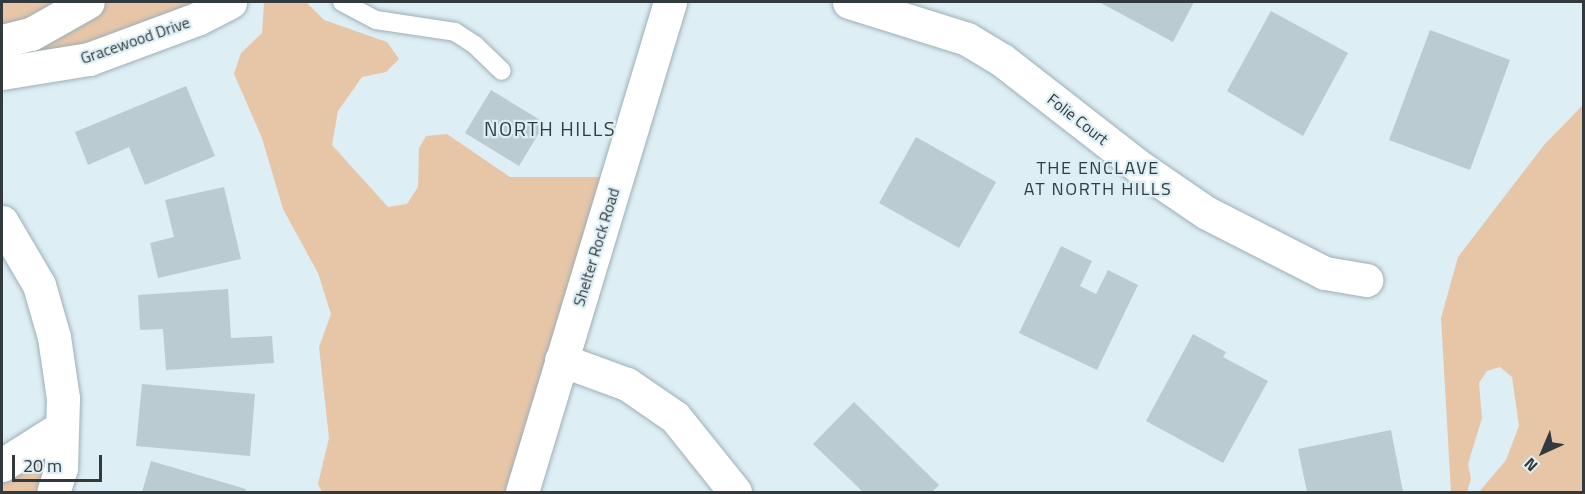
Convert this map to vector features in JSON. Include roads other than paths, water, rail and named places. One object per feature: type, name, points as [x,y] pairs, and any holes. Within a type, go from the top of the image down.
[{"type":"street","points":[[2,41],[32,34],[88,2]]},
{"type":"street","name":"Gracewood Drive","points":[[2,73],[89,59],[199,18],[230,2]]},
{"type":"street","name":"Shelter Rock Road","points":[[522,492],[670,2]]},
{"type":"street","name":"Folie Court","points":[[849,2],[968,39],[1002,60],[1138,166],[1207,213],[1325,273],[1366,280]]},
{"type":"street","points":[[2,222],[39,285],[54,337],[63,398],[61,468],[53,492]]},
{"type":"street","points":[[561,360],[627,384],[675,417],[735,492]]},
{"type":"street","points":[[2,465],[62,427]]},
{"type":"lane","points":[[342,2],[376,20],[455,32],[476,45],[502,71]]},
{"type":"district","name":"NORTH HILLS","points":[[550,128]]},
{"type":"district","name":"THE ENCLAVE AT NORTH HILLS","points":[[1098,180]]}]
